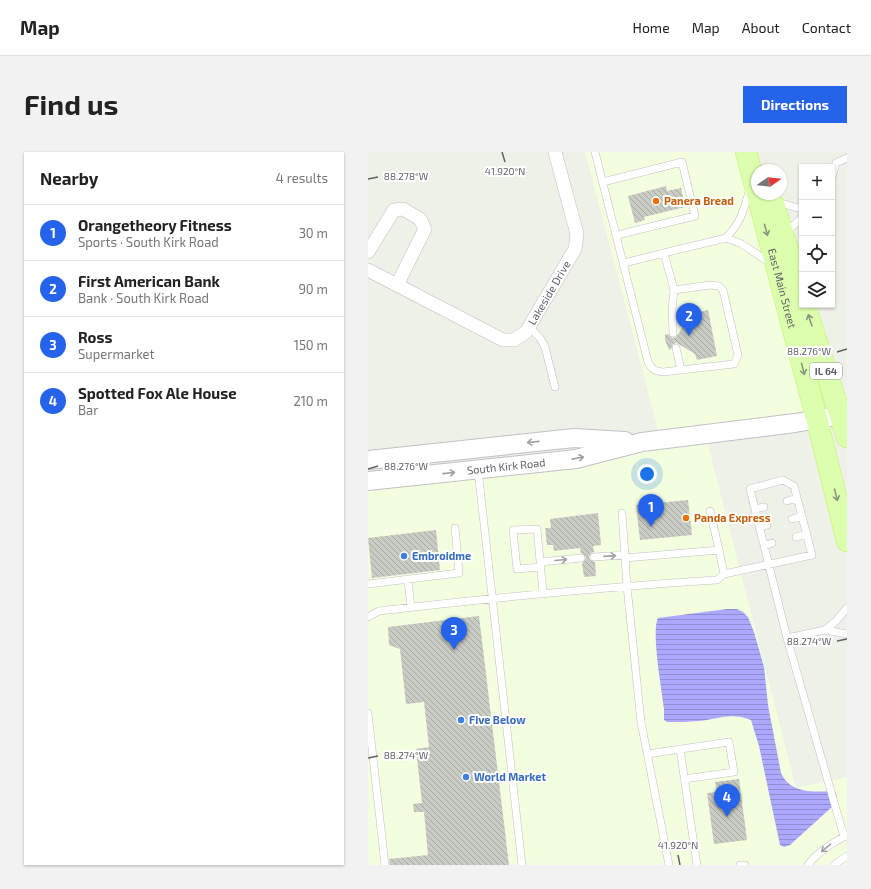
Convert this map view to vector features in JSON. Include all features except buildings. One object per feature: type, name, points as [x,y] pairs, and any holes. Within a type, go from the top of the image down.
[{"type":"main road","name":"East Main Street","points":[[746,152],[752,164]]},
{"type":"main road","name":"East Main Street","points":[[757,152],[757,164]]},
{"type":"main road","name":"East Main Street","points":[[762,200],[777,268],[847,541]]},
{"type":"main road","name":"East Main Street","points":[[772,200],[799,285]]},
{"type":"main road","name":"East Main Street","points":[[806,308],[844,415],[847,438]]},
{"type":"main road","name":"South Kirk Road","points":[[368,481],[576,459],[642,442],[817,420],[844,415]]},
{"type":"main road","name":"South Kirk Road","points":[[368,460],[574,438],[642,442]]},
{"type":"street","name":"Lakeside Drive","points":[[368,270],[503,340],[514,340],[526,332],[575,249],[577,234],[555,152]]},
{"type":"street","points":[[368,252],[394,210],[403,210],[420,219],[425,228],[397,285]]},
{"type":"lane","points":[[595,152],[648,362],[651,368],[663,372],[734,364],[738,355],[723,290],[719,286],[710,285],[674,290]]},
{"type":"lane","points":[[835,166],[836,163],[847,158]]},
{"type":"lane","points":[[603,182],[682,162],[695,216],[617,235]]},
{"type":"lane","points":[[726,238],[740,220],[751,191]]},
{"type":"lane","points":[[777,200],[799,208]]},
{"type":"lane","points":[[783,236],[799,220]]},
{"type":"lane","points":[[624,263],[726,238],[751,249],[777,268]]},
{"type":"lane","points":[[664,253],[674,290],[672,310],[673,334]]},
{"type":"lane","points":[[529,327],[540,338],[545,347],[555,387]]},
{"type":"lane","points":[[676,348],[681,370]]},
{"type":"lane","points":[[478,470],[522,865]]},
{"type":"lane","points":[[368,617],[379,611],[492,598],[717,580],[724,574],[769,565],[812,555],[794,486],[783,480],[750,489],[759,527],[769,565],[787,638],[846,836],[833,843],[808,865]]},
{"type":"lane","points":[[787,501],[797,498]]},
{"type":"lane","points":[[755,509],[764,507]]},
{"type":"lane","points":[[710,511],[724,574]]},
{"type":"lane","points":[[622,513],[627,586],[641,722],[669,865]]},
{"type":"lane","points":[[792,519],[802,516]]},
{"type":"lane","points":[[759,527],[767,525]]},
{"type":"lane","points":[[368,584],[460,573],[455,528]]},
{"type":"lane","points":[[543,593],[541,565],[537,529],[513,530],[517,570],[541,565],[582,558]]},
{"type":"lane","points":[[796,537],[807,534]]},
{"type":"lane","points":[[764,546],[772,543]]},
{"type":"lane","points":[[594,557],[719,550]]},
{"type":"lane","points":[[408,580],[411,607]]},
{"type":"lane","points":[[825,630],[836,621],[847,608]]},
{"type":"lane","points":[[787,638],[825,630],[847,634]]},
{"type":"lane","points":[[368,713],[385,865]]},
{"type":"lane","points":[[648,754],[729,742],[734,772],[684,779]]},
{"type":"lane","points":[[680,749],[697,865]]},
{"type":"lane","points":[[834,865],[847,856]]},
{"type":"lane","points":[[740,865],[745,865]]},
{"type":"shaded area","points":[[585,152],[739,152],[808,415],[658,430]]},
{"type":"shaded area","points":[[707,441],[796,788],[847,777],[847,865],[368,865],[368,486]]},
{"type":"shaded area","points":[[737,609],[743,612],[748,617],[754,632],[764,667],[768,705],[781,773],[785,780],[790,785],[797,788],[819,792],[834,791],[836,795],[833,806],[790,845],[784,847],[780,845],[759,746],[751,720],[731,716],[691,722],[667,722],[664,720],[664,709],[656,648],[656,625],[658,618]]},
{"type":"place","name":"Panera Bread","points":[[656,201]]},
{"type":"place","name":"First American Bank","points":[[689,336]]},
{"type":"place","name":"Panda Express","points":[[686,518]]},
{"type":"place","name":"Orangetheory Fitness","points":[[651,527]]},
{"type":"place","name":"Embroidme","points":[[404,556]]},
{"type":"place","name":"Ross","points":[[454,650]]},
{"type":"place","name":"Five Below","points":[[461,720]]},
{"type":"place","name":"World Market","points":[[466,777]]},
{"type":"place","name":"Spotted Fox Ale House","points":[[727,817]]}]
